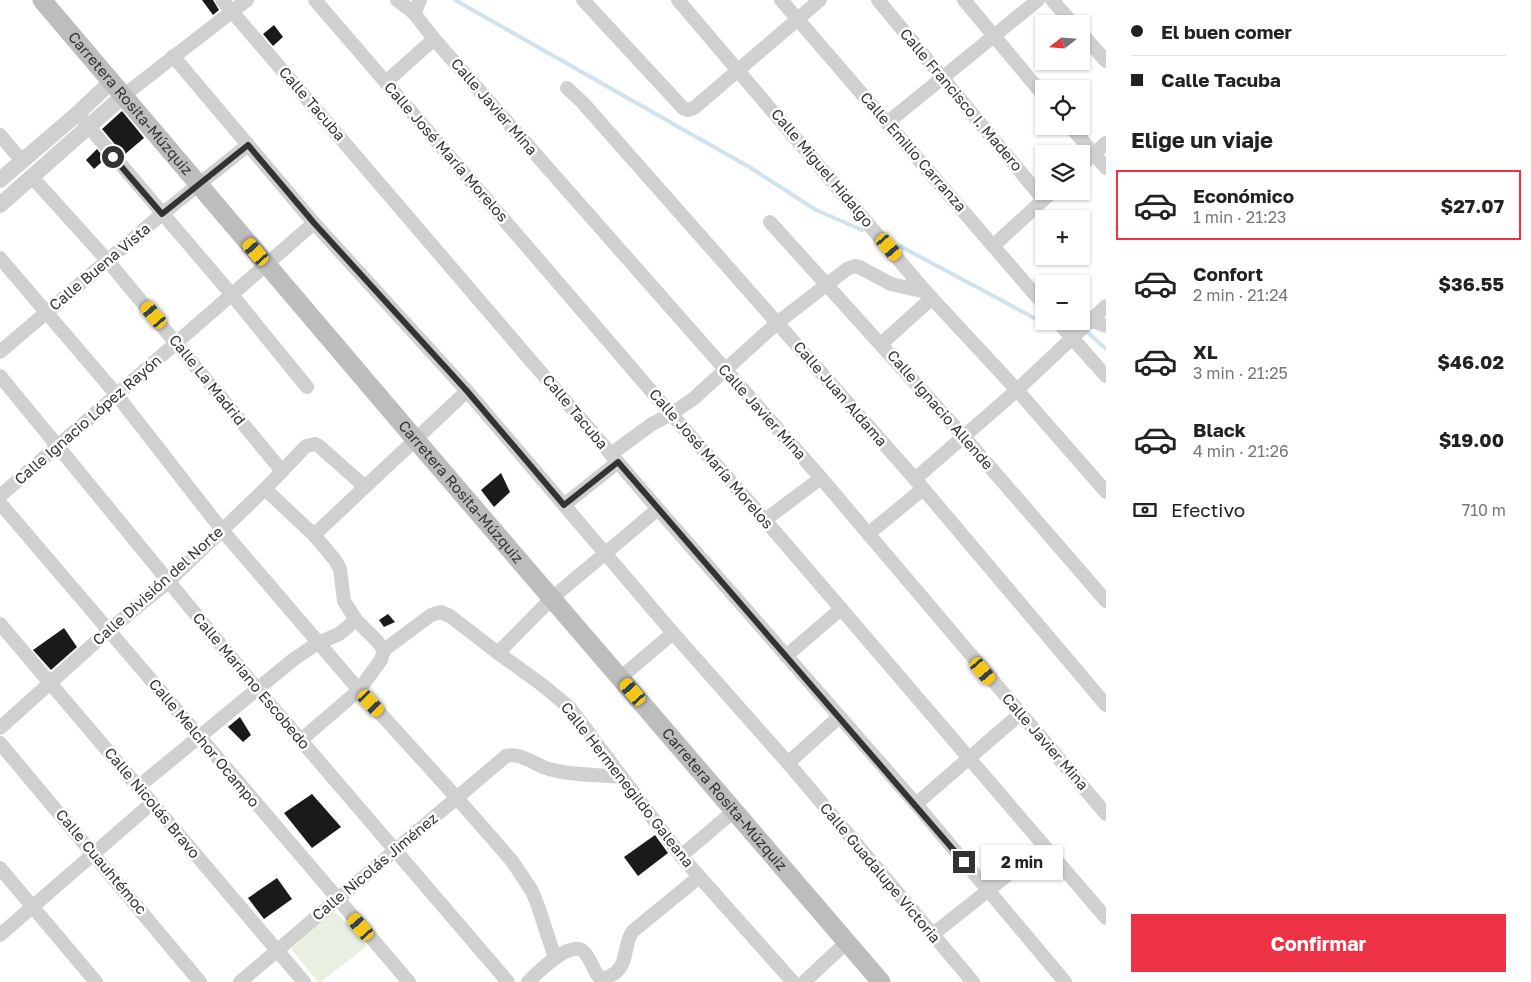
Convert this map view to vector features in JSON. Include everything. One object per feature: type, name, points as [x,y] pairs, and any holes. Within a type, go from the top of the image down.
[{"type":"main road","name":"Carretera Rosita-Múzquiz","points":[[42,0],[415,439],[881,982]]},
{"type":"street","name":"Calle Tacuba","points":[[222,0],[658,509],[916,804],[1065,982]]},
{"type":"street","points":[[0,180],[77,114],[173,56],[247,0]]},
{"type":"street","name":"Calle José María Morelos","points":[[315,0],[1106,918]]},
{"type":"street","name":"Calle Javier Mina","points":[[397,0],[414,13],[821,478],[1106,814]]},
{"type":"street","points":[[414,13],[420,0]]},
{"type":"street","points":[[583,0],[683,108],[687,110],[694,108],[740,70],[820,0]]},
{"type":"street","name":"Calle Miguel Hidalgo","points":[[678,0],[740,70],[929,295],[1017,390],[1106,492]]},
{"type":"street","name":"Calle Emilio Carranza","points":[[781,0],[1035,295]]},
{"type":"street","name":"Calle Francisco I. Madero","points":[[878,0],[941,78],[1035,181]]},
{"type":"street","points":[[964,0],[1035,85]]},
{"type":"street","points":[[887,122],[1038,0]]},
{"type":"street","points":[[1052,0],[1065,15]]},
{"type":"street","points":[[386,82],[434,38]]},
{"type":"street","points":[[1090,43],[1106,61]]},
{"type":"street","points":[[173,56],[314,223],[467,391],[673,633],[620,678]]},
{"type":"street","points":[[0,205],[89,128],[118,88]]},
{"type":"street","name":"Calle Juan Aldama","points":[[567,88],[583,103],[919,484],[1106,705]]},
{"type":"street","points":[[77,114],[307,386]]},
{"type":"street","points":[[0,135],[22,161]]},
{"type":"street","points":[[1077,135],[1106,168]]},
{"type":"street","points":[[1090,158],[1106,144]]},
{"type":"street","name":"Calle Buena Vista","points":[[0,352],[162,214],[248,145]]},
{"type":"street","name":"Calle La Madrid","points":[[32,177],[108,260],[282,471]]},
{"type":"street","points":[[993,246],[1043,200]]},
{"type":"street","name":"Calle Ignacio Allende","points":[[770,222],[964,437],[1106,601]]},
{"type":"street","name":"Calle Ignacio López Rayón","points":[[0,496],[314,223]]},
{"type":"street","points":[[0,258],[116,394],[222,530],[359,690],[512,861],[524,878],[538,906],[555,958]]},
{"type":"street","points":[[564,505],[652,424],[693,399],[777,322],[847,269],[855,266],[891,284],[929,295],[881,344]]},
{"type":"street","points":[[1106,306],[1090,320],[1106,326]]},
{"type":"street","points":[[1065,330],[1106,376]]},
{"type":"street","points":[[868,534],[964,437],[1080,330]]},
{"type":"street","name":"Calle Mariano Escobedo","points":[[0,376],[168,582],[508,982]]},
{"type":"street","points":[[314,535],[467,391]]},
{"type":"street","name":"Calle División del Norte","points":[[0,728],[109,630],[168,582],[265,489],[306,446],[315,444],[364,486]]},
{"type":"street","points":[[765,520],[821,478]]},
{"type":"street","points":[[265,489],[314,535],[338,564],[344,601],[356,620],[384,650],[381,660],[359,690],[301,740]]},
{"type":"street","name":"Calle Melchor Ocampo","points":[[0,503],[409,982]]},
{"type":"street","points":[[498,653],[552,598],[658,509]]},
{"type":"street","points":[[786,656],[841,609]]},
{"type":"street","name":"Calle Hermenegildo Galeana","points":[[384,650],[431,615],[440,612],[450,616],[541,684],[570,708],[699,877],[793,982]]},
{"type":"street","points":[[138,787],[294,659],[318,643],[339,634],[356,620]]},
{"type":"street","name":"Calle Nicolás Bravo","points":[[0,624],[304,982]]},
{"type":"street","name":"Calle Guadalupe Victoria","points":[[673,633],[788,763],[973,982]]},
{"type":"street","points":[[916,804],[1020,714]]},
{"type":"street","points":[[788,763],[839,717]]},
{"type":"street","name":"Calle Cuauhtémoc","points":[[0,743],[95,854],[200,982]]},
{"type":"street","name":"Calle Nicolás Jiménez","points":[[240,982],[502,758],[510,754],[558,771],[622,777]]},
{"type":"street","points":[[0,935],[152,803]]},
{"type":"street","points":[[682,856],[735,810]]},
{"type":"street","points":[[932,935],[1044,846]]},
{"type":"street","points":[[0,868],[96,982]]},
{"type":"street","points":[[528,982],[555,958],[576,949],[582,950],[600,978],[610,976],[621,967],[625,960],[630,935],[633,930],[699,877]]},
{"type":"street","points":[[804,982],[847,942]]},
{"type":"green space","points":[[334,911],[367,946],[321,982],[318,982],[291,949]]},
{"type":"building","points":[[202,0],[213,0],[219,10],[213,15]]},
{"type":"building","points":[[274,25],[283,37],[273,46],[263,34]]},
{"type":"building","points":[[122,111],[144,138],[124,155],[102,129]]},
{"type":"building","points":[[97,149],[105,159],[94,169],[86,160]]},
{"type":"building","points":[[501,473],[510,492],[494,507],[481,490]]},
{"type":"building","points":[[388,614],[395,622],[384,627],[379,620]]},
{"type":"building","points":[[64,628],[77,647],[51,670],[33,650]]},
{"type":"building","points":[[240,717],[251,735],[243,742],[228,727]]},
{"type":"building","points":[[312,794],[341,827],[312,848],[284,813]]},
{"type":"building","points":[[655,835],[668,853],[638,876],[624,857]]},
{"type":"building","points":[[277,878],[292,899],[264,919],[248,898]]},
{"type":"waterway","points":[[455,0],[751,168],[816,210],[862,230]]},
{"type":"waterway","points":[[900,246],[1035,318]]},
{"type":"waterway","points":[[1087,332],[1106,349]]},
{"type":"route","points":[[113,157],[162,214],[248,145],[314,223],[467,391],[564,505],[618,462],[916,804],[964,862]]}]
